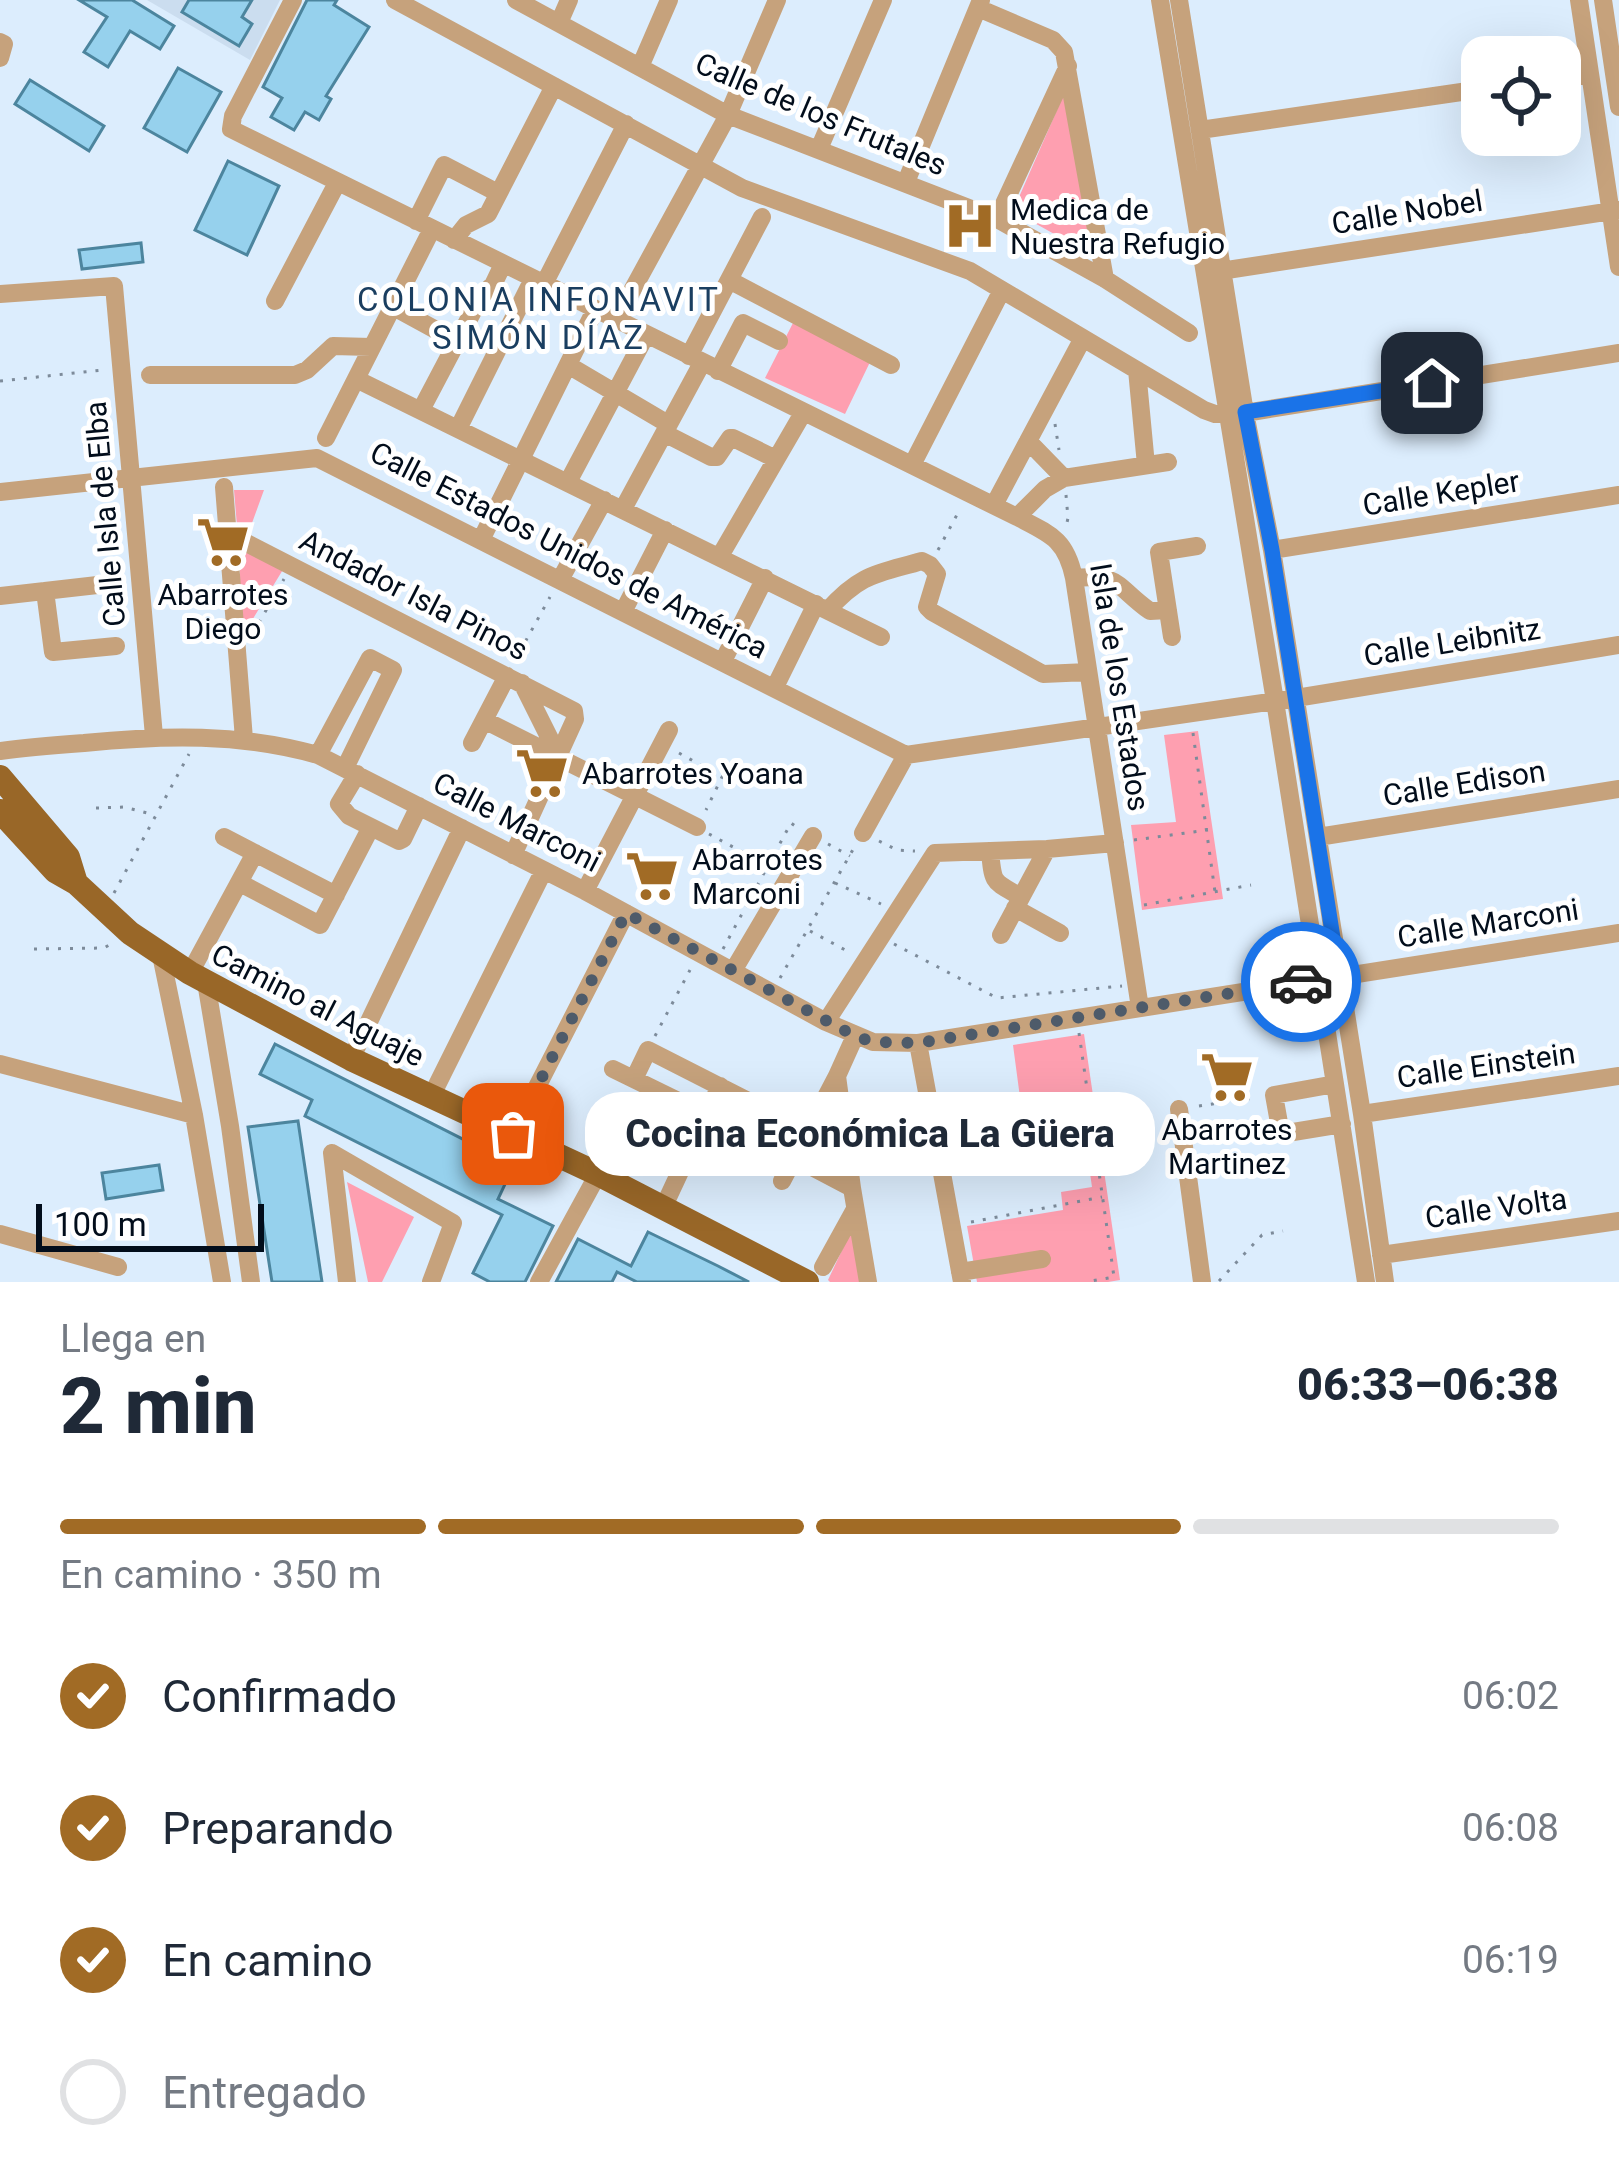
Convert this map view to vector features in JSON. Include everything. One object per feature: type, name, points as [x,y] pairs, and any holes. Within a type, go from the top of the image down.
[{"type":"main road","name":"Camino al Aguaje","points":[[0,777],[68,857],[76,883]]},
{"type":"main road","name":"Camino al Aguaje","points":[[0,811],[55,871],[76,883],[130,933],[198,978],[351,1059],[815,1275]]},
{"type":"street","name":"Isla de los Estados","points":[[292,0],[232,116],[231,129],[994,505],[1061,543],[1074,578],[1140,1008]]},
{"type":"street","points":[[395,0],[742,188],[970,271],[1204,410],[1236,413],[1619,353]]},
{"type":"street","name":"Calle de los Frutales","points":[[516,0],[728,115],[997,219],[1189,333]]},
{"type":"street","points":[[559,23],[568,0]]},
{"type":"street","points":[[640,67],[669,0]]},
{"type":"street","points":[[616,320],[728,115],[777,0]]},
{"type":"street","points":[[819,149],[883,0]]},
{"type":"street","points":[[1160,0],[1213,272],[1285,699],[1318,837],[1385,1282]]},
{"type":"street","points":[[1179,0],[1200,130],[1213,272]]},
{"type":"street","points":[[1579,0],[1615,211],[1619,267]]},
{"type":"street","points":[[1603,0],[1619,107]]},
{"type":"street","points":[[907,182],[979,4],[1053,40],[1064,52],[1106,280]]},
{"type":"street","points":[[0,42],[4,44],[0,58]]},
{"type":"street","points":[[997,219],[1067,66]]},
{"type":"street","points":[[1581,75],[1589,74]]},
{"type":"street","points":[[454,240],[466,225],[488,214],[554,86]]},
{"type":"street","points":[[1200,130],[1461,92]]},
{"type":"street","points":[[458,429],[523,299],[538,282],[626,124]]},
{"type":"street","points":[[326,439],[392,306],[444,165],[498,193]]},
{"type":"street","points":[[274,301],[337,183]]},
{"type":"street","name":"Calle Nobel","points":[[1213,272],[1615,211]]},
{"type":"street","points":[[564,572],[666,429],[703,364],[729,280],[762,217]]},
{"type":"street","points":[[421,410],[503,264]]},
{"type":"street","points":[[729,280],[891,364]]},
{"type":"street","points":[[494,285],[523,299]]},
{"type":"street","name":"Calle Isla de Elba","points":[[0,294],[114,286],[154,736]]},
{"type":"street","points":[[912,466],[1002,290]]},
{"type":"street","points":[[392,306],[458,342]]},
{"type":"street","points":[[481,540],[596,310]]},
{"type":"street","points":[[703,364],[743,323],[778,341]]},
{"type":"street","points":[[568,482],[646,335]]},
{"type":"street","points":[[994,505],[1083,338]]},
{"type":"street","points":[[150,375],[296,374],[333,346],[371,347]]},
{"type":"street","points":[[568,365],[711,458],[734,437],[776,459]]},
{"type":"street","points":[[1137,370],[1146,465]]},
{"type":"street","points":[[356,380],[881,637]]},
{"type":"street","points":[[720,556],[803,413]]},
{"type":"street","points":[[1236,413],[1272,550],[1318,980],[1366,1282]]},
{"type":"street","points":[[1028,441],[1064,478]]},
{"type":"street","name":"Calle Estados Unidos de América","points":[[0,492],[317,458],[481,540],[564,572],[623,612],[906,755]]},
{"type":"street","points":[[1017,517],[1045,489],[1064,478],[1168,462]]},
{"type":"street","points":[[224,487],[244,740]]},
{"type":"street","name":"Calle Kepler","points":[[1272,550],[1619,495]]},
{"type":"street","points":[[623,612],[665,530]]},
{"type":"street","name":"Andador Isla Pinos","points":[[227,533],[574,711],[559,757]]},
{"type":"street","points":[[1172,637],[1159,552],[1197,546]]},
{"type":"street","points":[[775,687],[822,607],[860,579],[922,561],[938,578],[928,599],[932,612],[1043,674],[1088,672]]},
{"type":"street","points":[[722,661],[765,578]]},
{"type":"street","points":[[1074,578],[1112,578],[1150,611],[1168,610]]},
{"type":"street","points":[[0,596],[115,583]]},
{"type":"street","points":[[45,591],[52,652],[116,646]]},
{"type":"street","name":"Calle Leibnitz","points":[[1096,728],[1619,645]]},
{"type":"street","points":[[318,755],[370,658],[392,670],[339,804],[349,816],[399,841],[419,806]]},
{"type":"street","points":[[472,743],[514,680],[559,757]]},
{"type":"street","points":[[484,720],[697,827]]},
{"type":"street","points":[[863,832],[906,755],[1096,728]]},
{"type":"street","name":"Calle Marconi","points":[[1,750],[199,736],[283,745],[318,755],[585,891],[826,1022],[873,1042],[918,1043],[1619,933]]},
{"type":"street","points":[[585,891],[665,737]]},
{"type":"street","points":[[513,855],[559,757]]},
{"type":"street","name":"Calle Edison","points":[[1318,837],[1619,790]]},
{"type":"street","points":[[240,883],[320,925],[371,826]]},
{"type":"street","points":[[351,1059],[462,828]]},
{"type":"street","points":[[716,962],[813,836]]},
{"type":"street","points":[[224,837],[336,895]]},
{"type":"street","points":[[826,1022],[935,853],[1115,843]]},
{"type":"street","points":[[1001,935],[1047,849]]},
{"type":"street","points":[[990,851],[992,878],[997,884],[1060,933]]},
{"type":"street","points":[[251,1282],[230,1126],[198,978],[255,853]]},
{"type":"street","points":[[431,1097],[544,870]]},
{"type":"street","points":[[513,1134],[626,913]]},
{"type":"street","points":[[161,955],[222,1282]]},
{"type":"street","points":[[782,1181],[855,1036]]},
{"type":"street","points":[[918,1043],[961,1277],[1042,1259]]},
{"type":"street","points":[[634,1079],[648,1051],[758,1106]]},
{"type":"street","points":[[0,1064],[194,1115]]},
{"type":"street","points":[[613,1069],[706,1115]]},
{"type":"street","points":[[837,1076],[868,1282]]},
{"type":"street","name":"Calle Einstein","points":[[1362,1114],[1619,1076]]},
{"type":"street","points":[[1335,1084],[1274,1095],[1281,1134],[1342,1124]]},
{"type":"street","points":[[664,1206],[721,1086]]},
{"type":"street","points":[[1179,1109],[1202,1282]]},
{"type":"street","points":[[347,1282],[332,1153],[453,1223],[431,1282]]},
{"type":"street","points":[[795,1158],[852,1188]]},
{"type":"street","points":[[539,1282],[598,1174]]},
{"type":"street","points":[[815,1275],[855,1208]]},
{"type":"street","name":"Calle Volta","points":[[1381,1255],[1619,1221]]},
{"type":"street","points":[[0,1234],[118,1267]]},
{"type":"path","points":[[0,381],[123,368]]},
{"type":"path","points":[[1052,398],[1068,518],[1061,543]]},
{"type":"path","points":[[930,565],[969,493]]},
{"type":"path","points":[[238,660],[290,566]]},
{"type":"path","points":[[514,680],[564,572]]},
{"type":"path","points":[[1190,713],[1215,892]]},
{"type":"path","points":[[105,909],[199,736]]},
{"type":"path","points":[[665,737],[722,777],[697,827],[768,866]]},
{"type":"path","points":[[96,808],[124,807],[157,816]]},
{"type":"path","points":[[648,1051],[716,962],[791,823]]},
{"type":"path","points":[[1115,843],[1208,830]]},
{"type":"path","points":[[772,993],[863,832],[897,850],[935,853]]},
{"type":"path","points":[[833,882],[898,912]]},
{"type":"path","points":[[1125,909],[1251,886]]},
{"type":"path","points":[[808,929],[866,962]]},
{"type":"path","points":[[34,949],[104,948],[130,933]]},
{"type":"path","points":[[882,937],[998,998],[1136,985]]},
{"type":"path","points":[[1077,1019],[1114,1277],[1085,1282]]},
{"type":"path","points":[[1179,1109],[1274,1095]]},
{"type":"path","points":[[1034,1150],[1034,1128],[1091,1118]]},
{"type":"path","points":[[951,1226],[1102,1197]]},
{"type":"path","points":[[1217,1282],[1262,1235],[1283,1231]]},
{"type":"shaded area","points":[[147,0],[280,0],[250,60]]},
{"type":"shaded area","points":[[1064,94],[1092,255],[1013,211]]},
{"type":"shaded area","points":[[794,321],[871,360],[845,414],[765,378]]},
{"type":"shaded area","points":[[234,490],[264,490],[248,534],[237,526]]},
{"type":"shaded area","points":[[240,545],[284,568],[240,640]]},
{"type":"shaded area","points":[[1198,731],[1223,899],[1142,910],[1131,825],[1176,822],[1164,735]]},
{"type":"shaded area","points":[[1084,1034],[1120,1280],[977,1282],[967,1226],[1063,1210],[1061,1192],[1092,1187],[1081,1111],[1023,1120],[1013,1045]]},
{"type":"shaded area","points":[[831,1094],[844,1174],[803,1152]]},
{"type":"shaded area","points":[[347,1182],[414,1217],[382,1282],[368,1282]]},
{"type":"shaded area","points":[[853,1227],[864,1282],[830,1282],[828,1280]]},
{"type":"building","points":[[79,0],[132,0],[174,26],[160,49],[130,31],[108,67],[84,52],[107,17]]},
{"type":"building","points":[[189,0],[252,0],[242,17],[252,24],[239,46],[182,12]]},
{"type":"building","points":[[307,0],[337,0],[334,5],[369,27],[326,96],[331,99],[319,120],[305,112],[294,130],[271,117],[282,98],[263,87]]},
{"type":"building","points":[[178,68],[221,92],[187,152],[144,128]]},
{"type":"building","points":[[30,80],[104,126],[89,151],[15,104]]},
{"type":"building","points":[[228,161],[279,186],[247,255],[195,230]]},
{"type":"building","points":[[141,243],[143,262],[82,269],[79,250]]},
{"type":"building","points":[[275,1044],[514,1165],[498,1199],[553,1226],[525,1282],[490,1282],[473,1273],[502,1215],[305,1116],[312,1100],[260,1074]]},
{"type":"building","points":[[298,1121],[322,1282],[272,1282],[248,1127]]},
{"type":"building","points":[[159,1165],[163,1190],[106,1199],[102,1173]]},
{"type":"building","points":[[648,1232],[749,1282],[637,1282],[617,1272],[612,1282],[556,1282],[578,1239],[631,1266]]},
{"type":"way so far","points":[[513,1134],[626,913],[826,1022],[873,1042],[918,1043],[1301,982]]},
{"type":"place","name":"Medica de Nuestra Refugio","points":[[970,226]]},
{"type":"place","name":"Abarrotes Diego","points":[[223,542]]},
{"type":"place","name":"Abarrotes Yoana","points":[[542,773]]},
{"type":"place","name":"Abarrotes Marconi","points":[[652,876]]},
{"type":"place","name":"Abarrotes Martinez","points":[[1227,1077]]},
{"type":"place","name":"Cocina Económica La Güera","points":[[513,1134]]},
{"type":"district","name":"COLONIA INFONAVIT SIMÓN DÍAZ","points":[[539,318]]},
{"type":"route","points":[[1301,982],[1339,976],[1272,550],[1245,412],[1432,383]]}]
